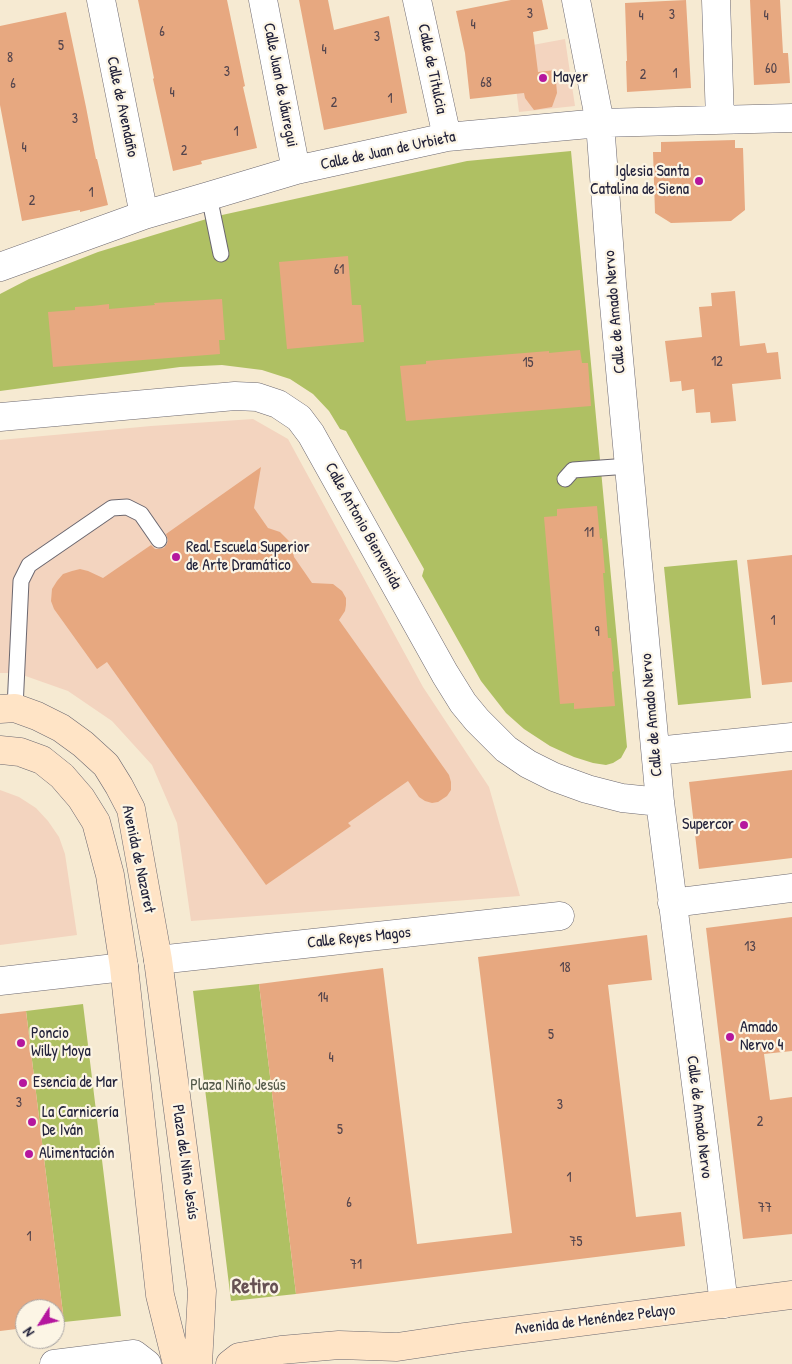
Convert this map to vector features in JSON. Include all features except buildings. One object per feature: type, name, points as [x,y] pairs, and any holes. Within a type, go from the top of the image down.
[{"type":"main road","name":"Avenida de Nazaret","points":[[7,708],[37,716],[61,728],[84,744],[106,765],[119,786],[131,809],[158,960]]},
{"type":"main road","name":"Avenida de Nazaret","points":[[0,750],[20,752],[42,760],[62,776],[81,798],[96,822],[110,875],[124,967]]},
{"type":"main road","name":"Plaza del Niño Jesús","points":[[158,960],[202,1291],[198,1364]]},
{"type":"main road","points":[[124,967],[160,1295],[177,1364]]},
{"type":"main road","name":"Avenida de Menéndez Pelayo","points":[[230,1364],[238,1357],[281,1350],[339,1344],[397,1347],[792,1295]]},
{"type":"main road","name":"Avenida de Menéndez Pelayo","points":[[363,1364],[397,1347]]},
{"type":"street","name":"Calle de Avendaño","points":[[101,0],[144,214]]},
{"type":"street","name":"Calle Juan de Jáuregui","points":[[263,0],[296,170]]},
{"type":"street","name":"Calle de Titulcia","points":[[417,0],[446,137]]},
{"type":"street","name":"Calle de Amado Nervo","points":[[576,0],[600,124],[612,283],[660,802],[724,1304]]},
{"type":"street","points":[[716,0],[720,120]]},
{"type":"street","name":"Calle de Juan de Urbieta","points":[[1,264],[144,214],[296,170],[446,137],[600,124],[792,118]]},
{"type":"street","name":"Calle Antonio Bienvenida","points":[[0,417],[234,396],[257,397],[278,404],[299,418],[311,434],[445,674],[463,702],[484,728],[506,749],[528,764],[554,777],[587,789],[622,798],[660,802]]},
{"type":"street","points":[[656,751],[792,737]]},
{"type":"street","points":[[672,903],[792,888]]},
{"type":"street","name":"Calle Reyes Magos","points":[[158,960],[560,916]]},
{"type":"street","points":[[0,981],[124,967]]},
{"type":"street","points":[[54,1364],[134,1354],[147,1364]]},
{"type":"lane","points":[[209,196],[221,254]]},
{"type":"lane","points":[[565,480],[572,470],[629,466]]},
{"type":"lane","points":[[7,708],[21,581],[29,564],[112,508],[128,507],[141,514],[159,540]]},
{"type":"shaded area","name":"Mayer","points":[[565,39],[575,106],[519,112],[511,49]]},
{"type":"shaded area","name":"Real Escuela Superior de Arte Dramático","points":[[253,419],[288,439],[423,687],[489,787],[520,896],[191,921],[177,823],[152,765],[112,721],[68,691],[17,673],[0,673],[0,440]]},
{"type":"shaded area","points":[[0,790],[19,797],[36,808],[59,837],[65,854],[77,935],[0,945]]},
{"type":"green space","points":[[571,151],[627,747],[621,758],[613,763],[606,765],[593,763],[550,746],[524,729],[506,713],[481,681],[422,576],[424,569],[346,431],[340,429],[329,411],[313,394],[290,379],[262,370],[222,365],[180,367],[0,391],[0,294],[29,279],[98,252],[213,217],[467,161]]},
{"type":"green space","points":[[737,560],[751,698],[678,705],[664,567]]},
{"type":"green space","name":"Plaza Niño Jesús","points":[[259,984],[296,1294],[231,1301],[193,991]]},
{"type":"green space","points":[[83,1004],[121,1316],[65,1322],[65,1299],[61,1299],[26,1011]]},
{"type":"place","name":"Mayer","points":[[543,78]]},
{"type":"place","name":"Iglesia Santa Catalina de Siena","points":[[699,181]]},
{"type":"place","name":"Real Escuela Superior de Arte Dramático","points":[[176,557]]},
{"type":"place","name":"Supercor","points":[[744,825]]},
{"type":"place","name":"Amado Nervo 4","points":[[730,1037]]},
{"type":"place","name":"Poncio Willy Moya","points":[[21,1043]]},
{"type":"place","name":"Esencia de Mar","points":[[23,1083]]},
{"type":"place","name":"La Carnicería De Iván","points":[[32,1122]]},
{"type":"place","name":"Alimentación","points":[[29,1154]]},
{"type":"district","name":"Retiro","points":[[255,1287]]}]
